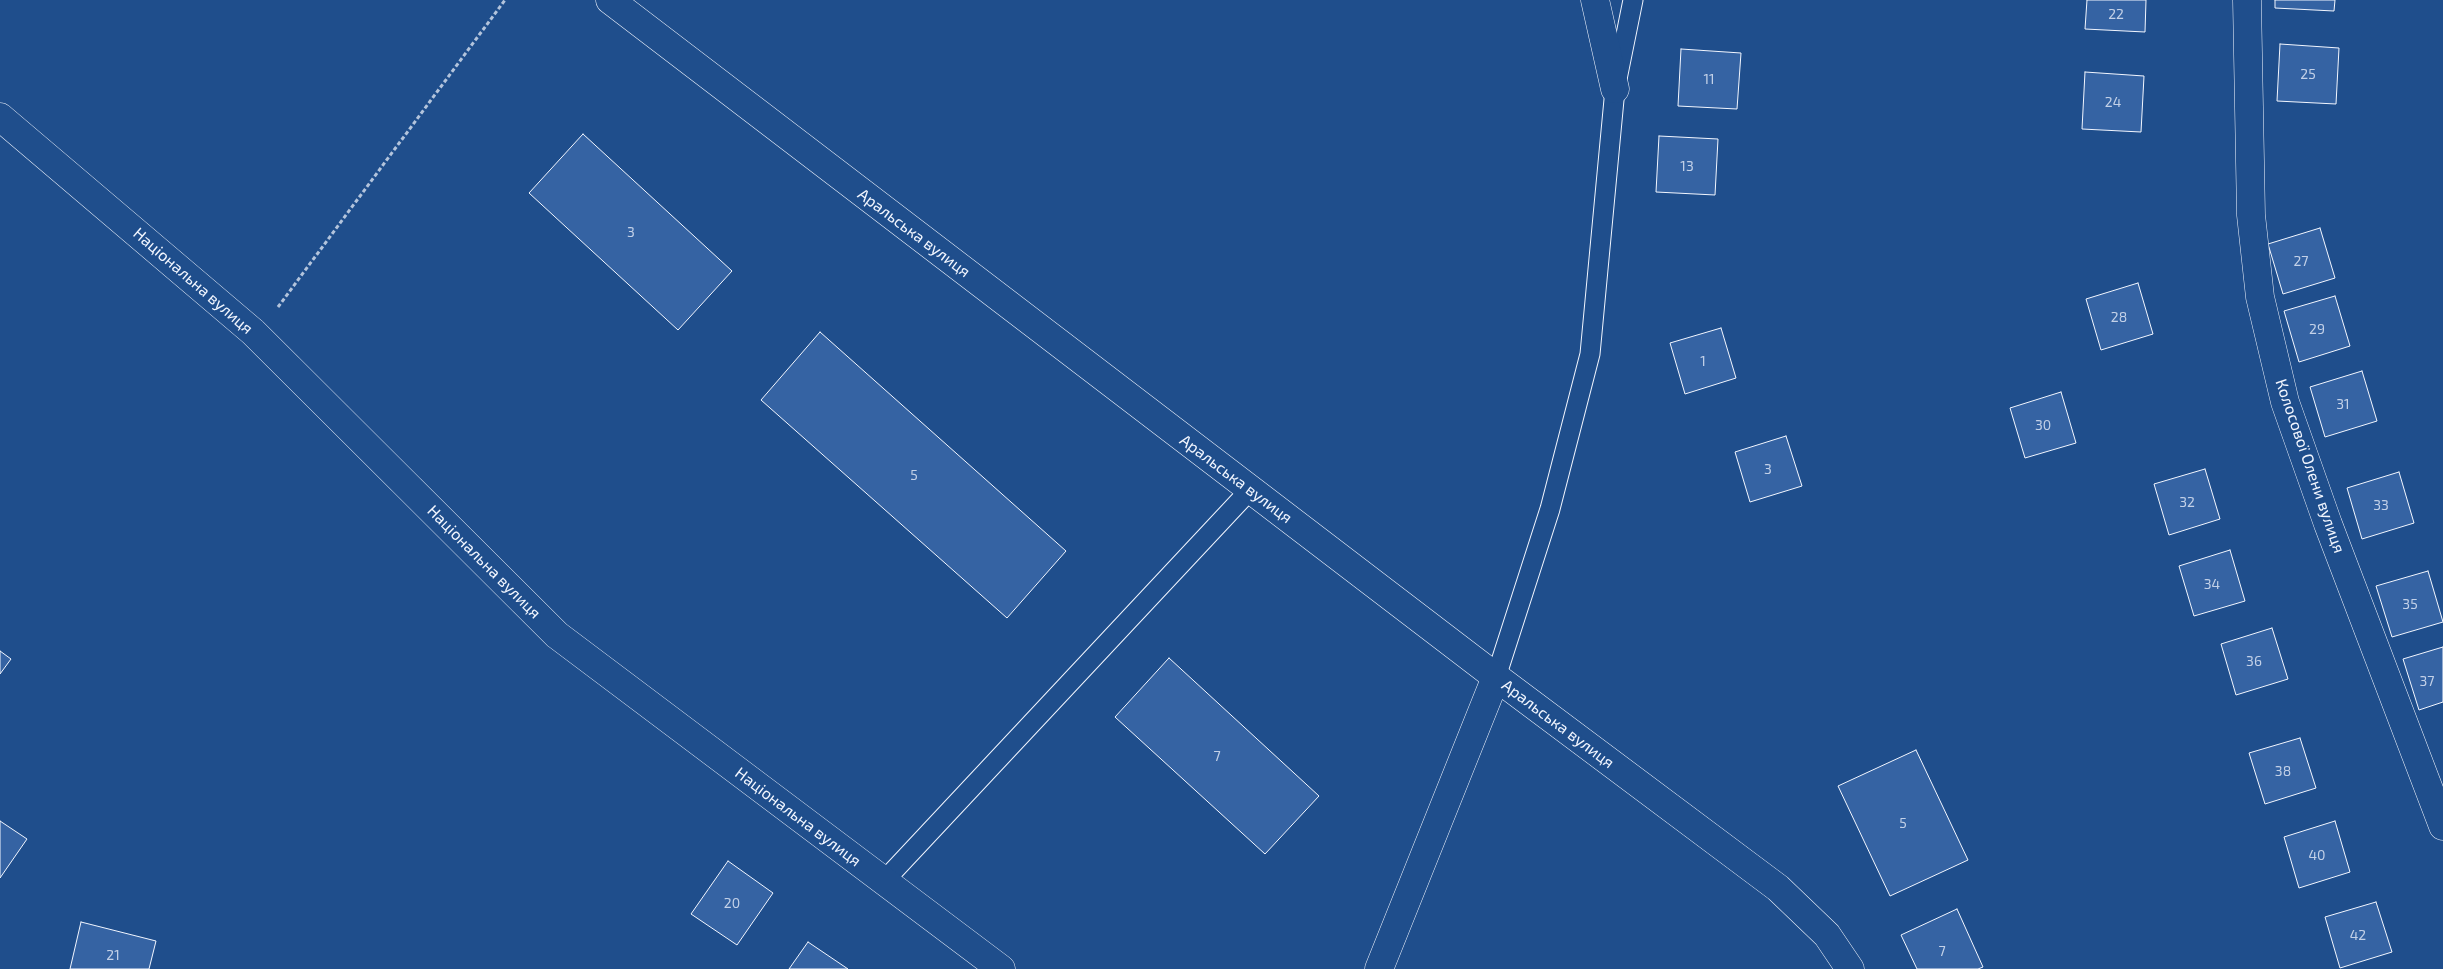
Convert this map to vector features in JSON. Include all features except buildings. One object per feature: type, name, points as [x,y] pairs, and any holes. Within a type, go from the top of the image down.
[{"type":"street","name":"Аральська вулиця","points":[[610,0],[1250,490],[1778,888],[1827,935],[1850,969]]},
{"type":"street","points":[[1595,0],[1615,89]]},
{"type":"street","name":"Колосової Олени вулиця","points":[[2246,0],[2251,214],[2260,297],[2269,335],[2285,402],[2308,467],[2443,826]]},
{"type":"street","name":"Національна вулиця","points":[[0,117],[256,336],[557,635],[1001,969]]},
{"type":"street","points":[[1379,969],[1496,677]]},
{"type":"lane","points":[[1496,677],[1550,509],[1590,354],[1615,89],[1633,0]]},
{"type":"lane","points":[[884,881],[1250,490]]},
{"type":"path","points":[[256,336],[505,0]]}]
